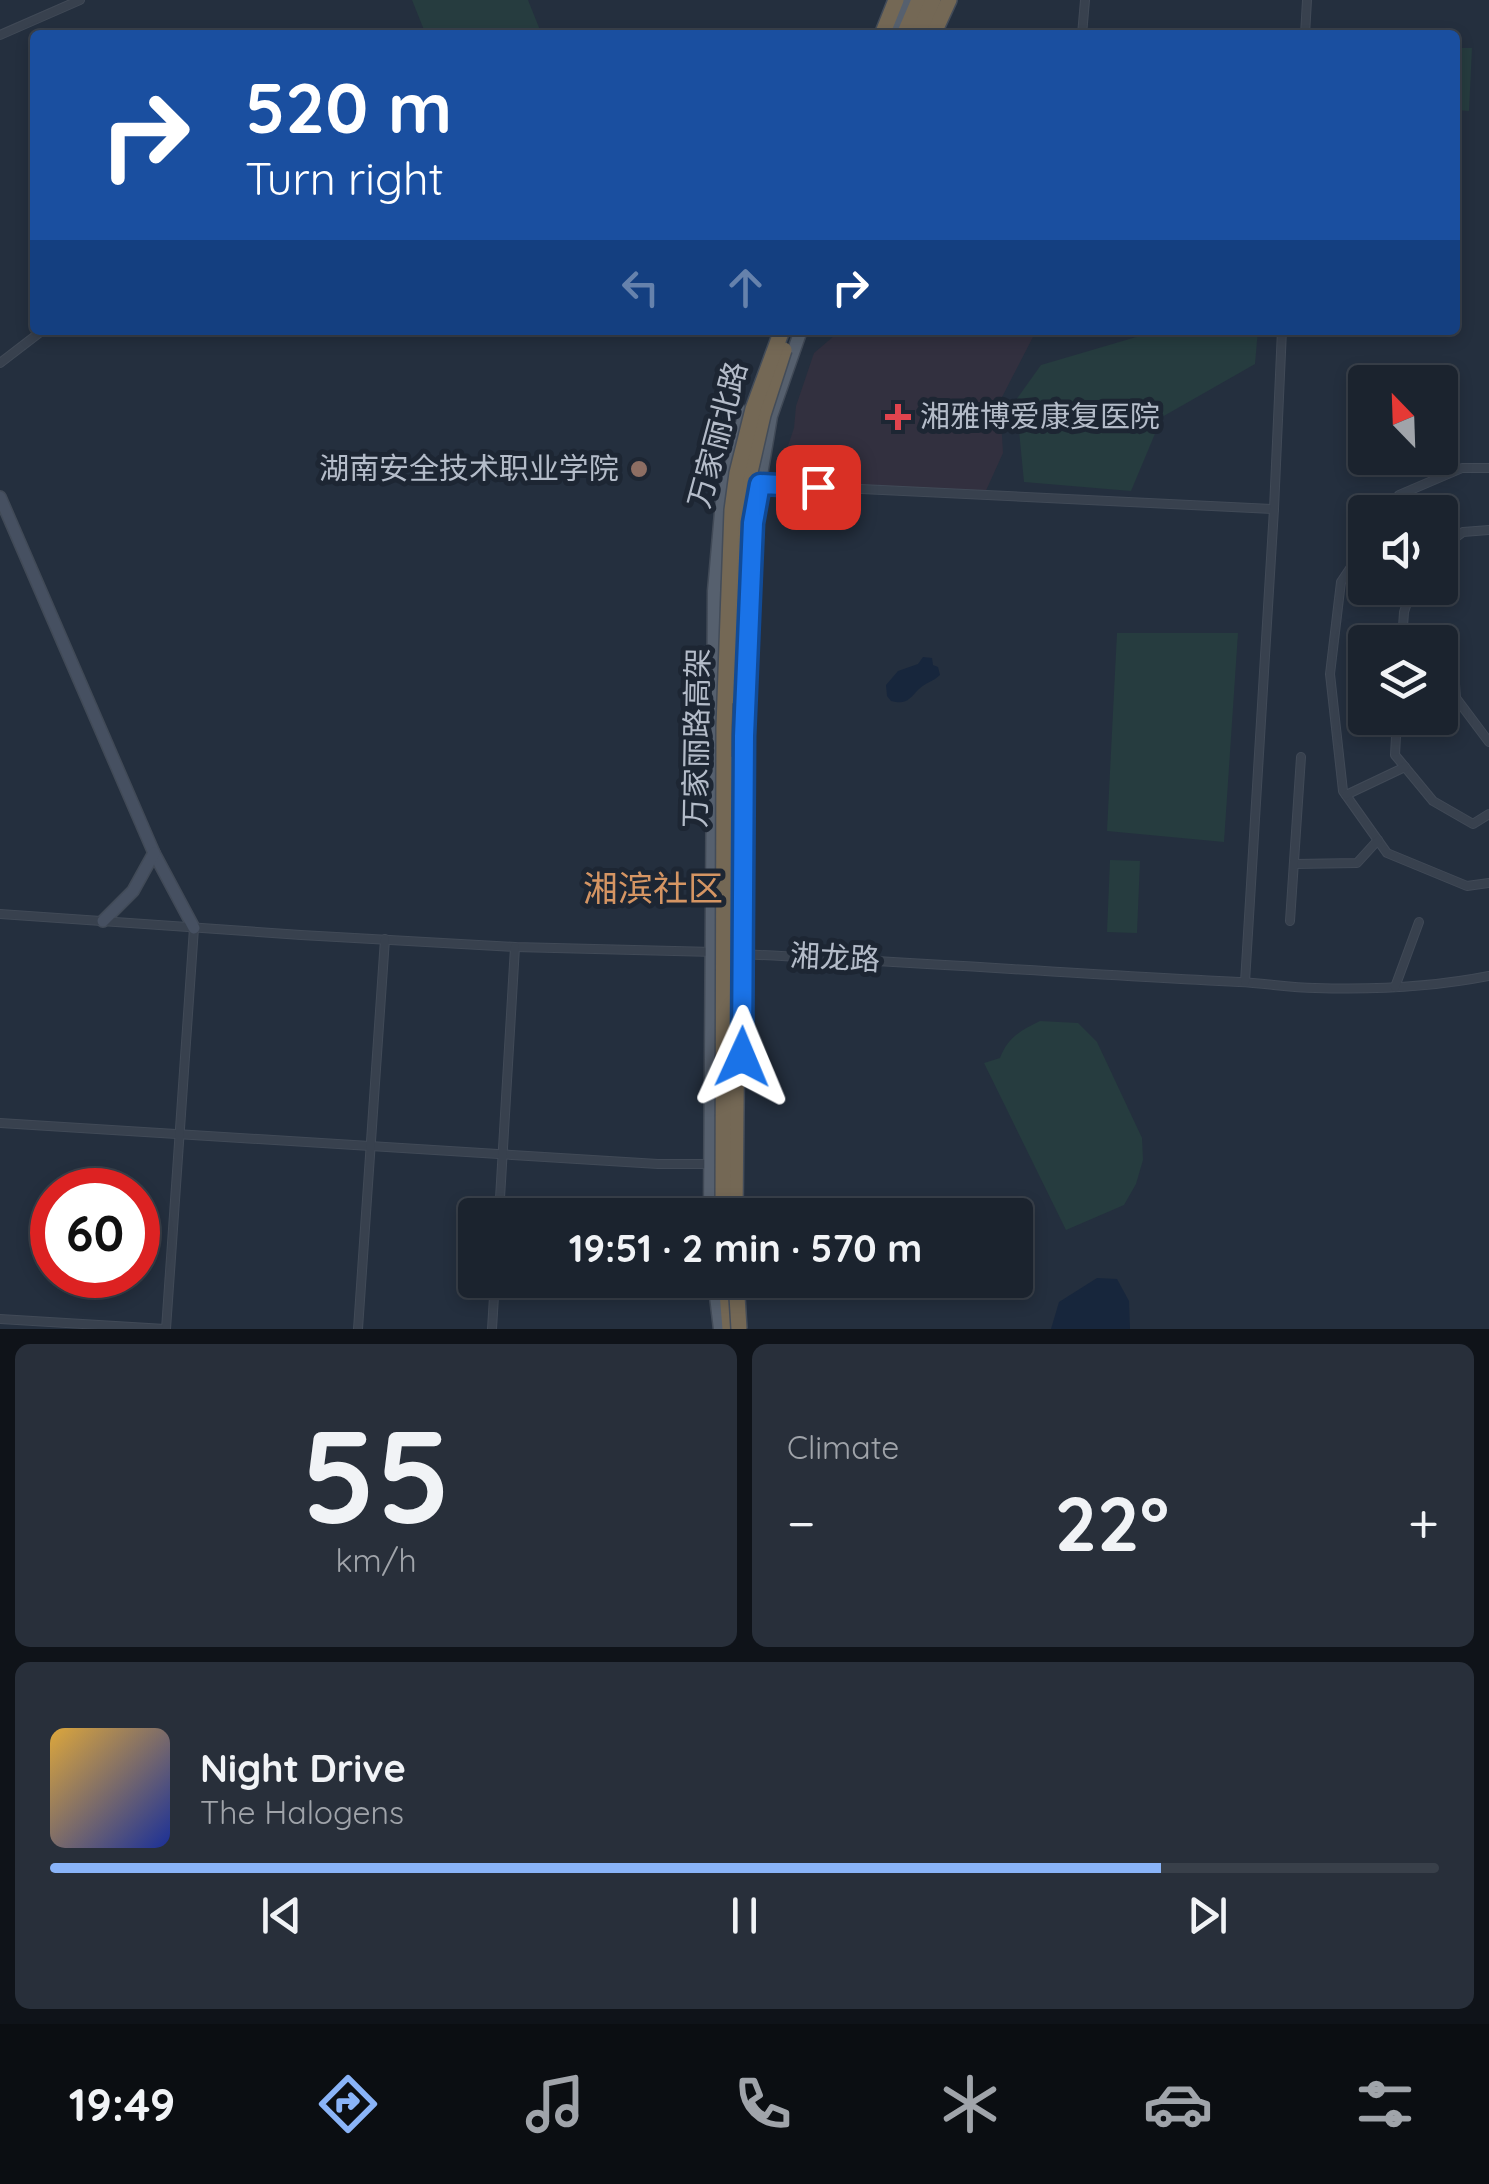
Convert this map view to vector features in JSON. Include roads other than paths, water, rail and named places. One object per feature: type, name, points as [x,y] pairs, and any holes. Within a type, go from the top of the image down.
[{"type":"highway","points":[[884,30],[894,0]]},
{"type":"highway","points":[[906,30],[919,0]]},
{"type":"highway","points":[[920,30],[933,0]]},
{"type":"highway","points":[[932,30],[946,0]]},
{"type":"highway","name":"万家丽路高架","points":[[722,1198],[724,697],[732,510],[736,473],[777,335]]},
{"type":"highway","name":"万家丽路高架","points":[[738,1198],[733,728],[742,550],[748,482],[763,415],[790,335]]},
{"type":"highway","points":[[735,847],[749,524],[760,484]]},
{"type":"highway","points":[[727,1298],[730,1329]]},
{"type":"highway","points":[[740,1298],[743,1329]]},
{"type":"main road","points":[[896,30],[908,0]]},
{"type":"main road","name":"万家丽北路","points":[[710,1198],[714,591],[722,502],[748,404],[777,335]]},
{"type":"main road","name":"万家丽北路","points":[[738,1198],[745,719],[753,523],[771,416],[799,335]]},
{"type":"main road","points":[[716,1298],[720,1329]]},
{"type":"street","points":[[0,35],[80,0]]},
{"type":"street","points":[[1082,30],[1084,0]]},
{"type":"street","points":[[1305,30],[1307,0]]},
{"type":"street","points":[[0,363],[37,335]]},
{"type":"street","points":[[1244,982],[1282,335]]},
{"type":"street","points":[[1399,495],[1462,468],[1489,468]]},
{"type":"street","points":[[760,484],[1274,509]]},
{"type":"street","points":[[0,497],[154,852],[194,928],[166,1329],[0,1319]]},
{"type":"street","points":[[1458,535],[1489,530]]},
{"type":"street","points":[[1348,573],[1342,582],[1330,674],[1343,791],[1387,853],[1467,886],[1489,883]]},
{"type":"street","points":[[1458,701],[1489,742]]},
{"type":"street","points":[[1396,735],[1395,755],[1433,801],[1472,824],[1489,814]]},
{"type":"street","points":[[1290,921],[1300,757]]},
{"type":"street","points":[[1346,795],[1405,767]]},
{"type":"street","points":[[1295,864],[1357,863],[1378,840]]},
{"type":"street","points":[[103,921],[133,892],[154,852]]},
{"type":"street","name":"湘龙路","points":[[0,914],[515,947],[823,956],[1314,988],[1395,987],[1489,976]]},
{"type":"street","points":[[1395,987],[1419,922]]},
{"type":"street","points":[[358,1329],[385,938]]},
{"type":"street","points":[[499,1198],[515,947]]},
{"type":"street","points":[[0,1123],[709,1164]]},
{"type":"street","points":[[492,1329],[493,1298]]},
{"type":"water","points":[[923,657],[932,658],[940,675],[907,700],[891,701],[886,685],[898,671],[918,664]]},
{"type":"water","points":[[1097,1278],[1117,1279],[1129,1301],[1130,1329],[1051,1329],[1059,1302]]},
{"type":"place","name":"湘雅博爱康复医院","points":[[898,417]]},
{"type":"place","name":"湖南安全技术职业学院","points":[[639,469]]},
{"type":"district","name":"湘滨社区","points":[[653,889]]}]
